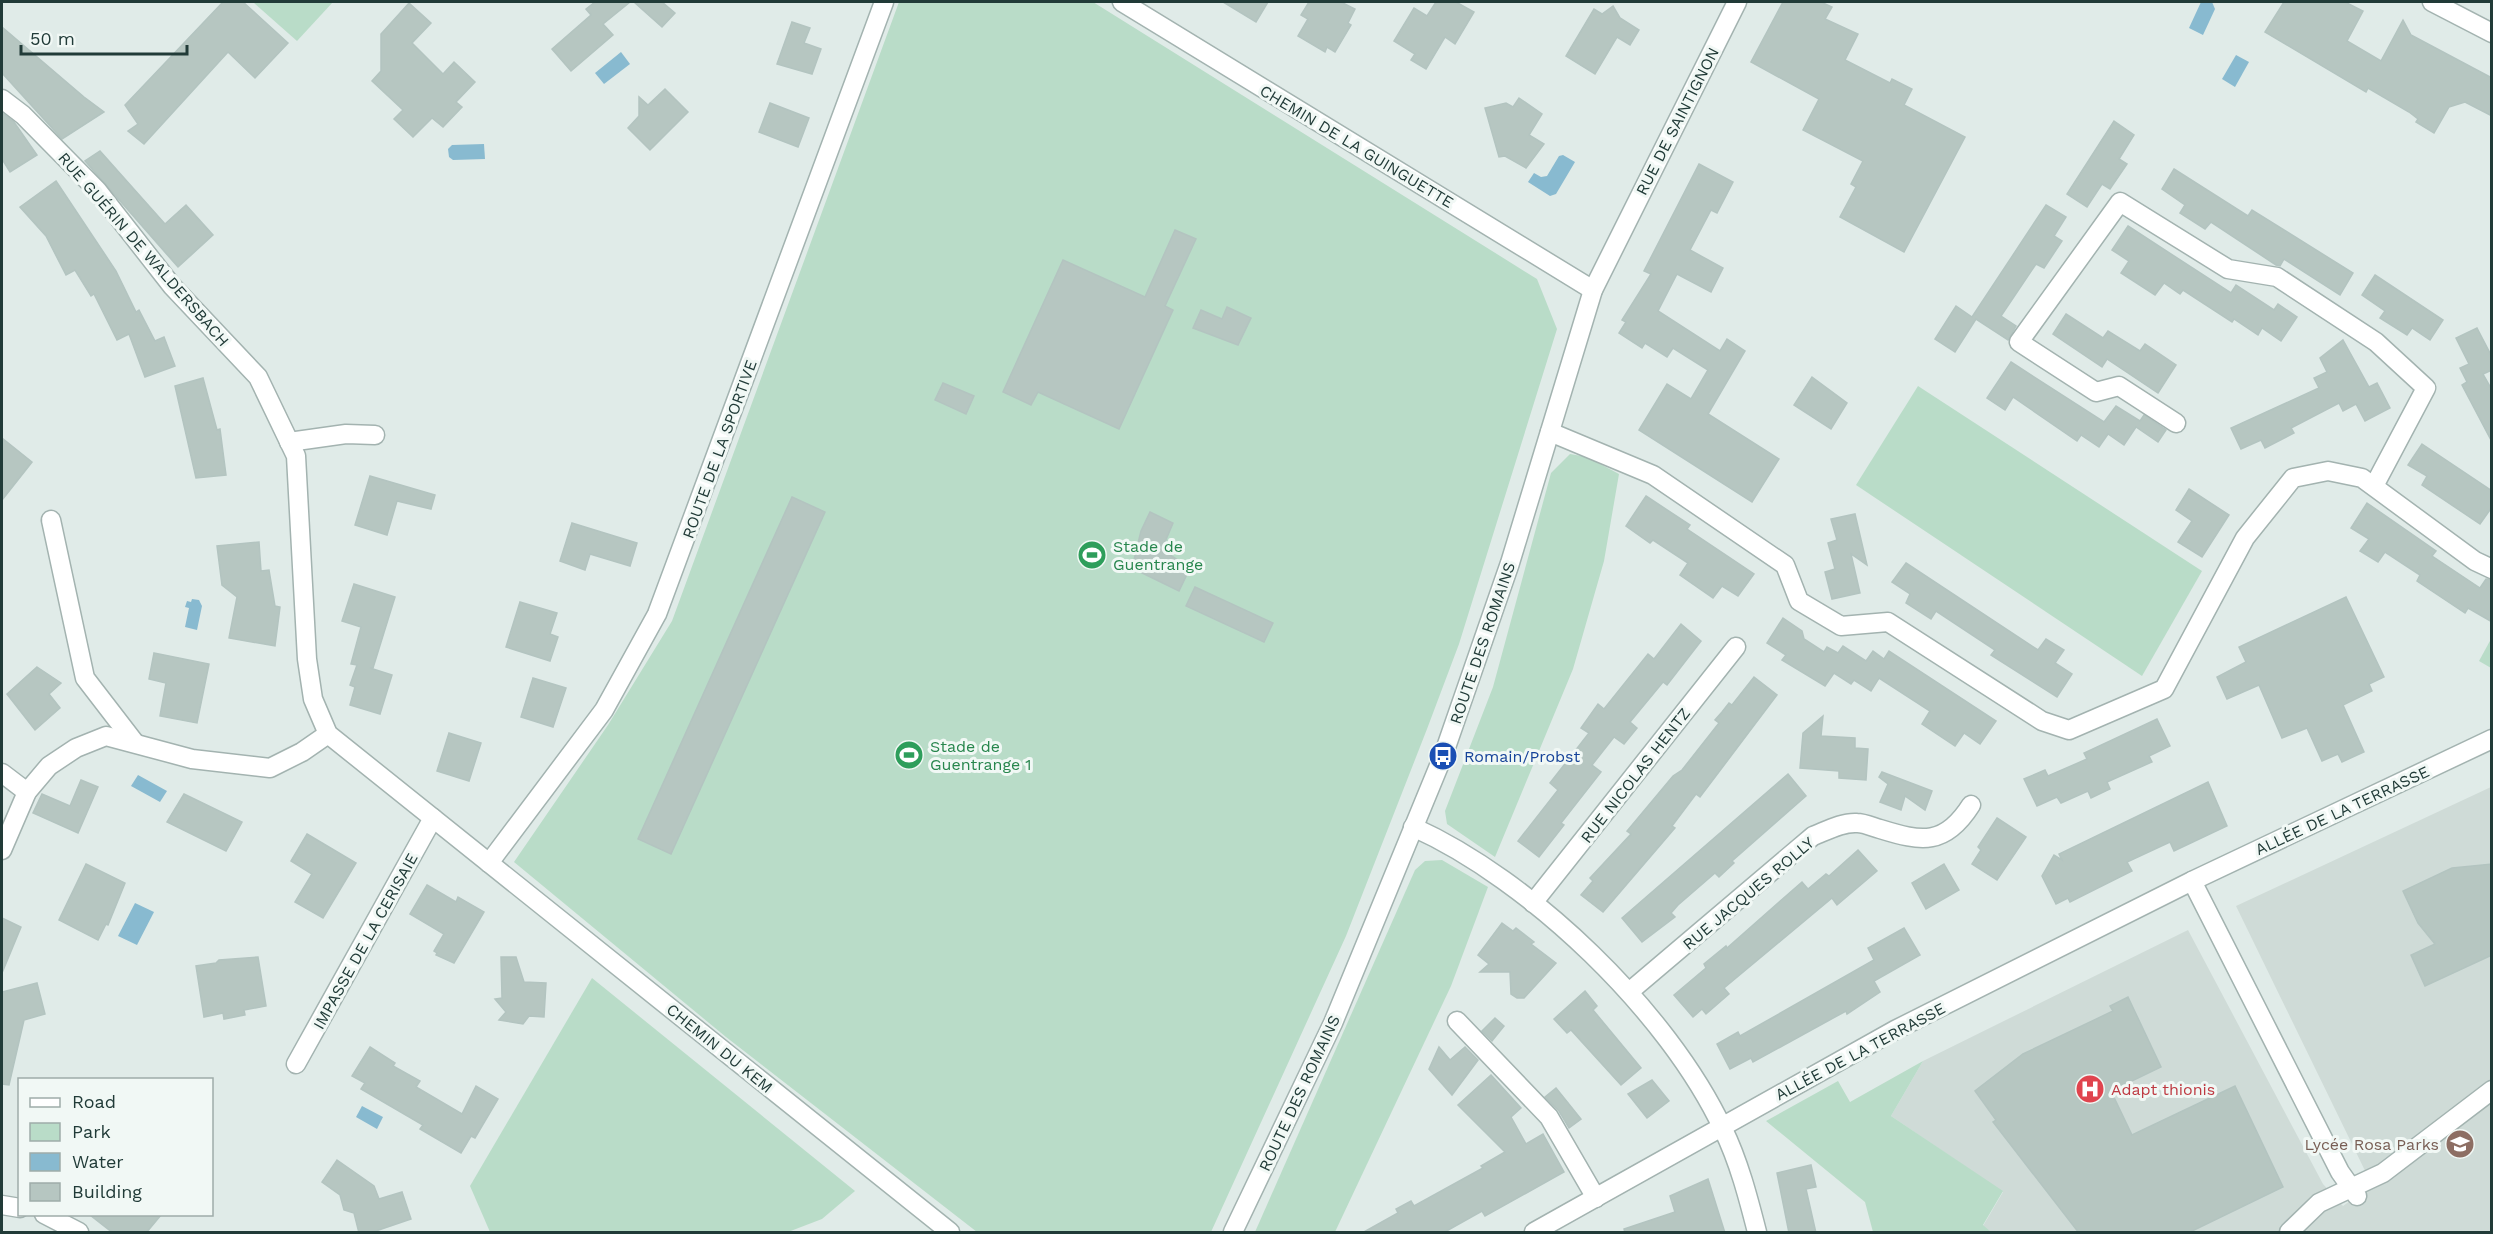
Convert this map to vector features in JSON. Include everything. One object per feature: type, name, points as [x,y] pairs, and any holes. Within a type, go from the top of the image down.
[{"type":"street","name":"ROUTE DE LA SPORTIVE","points":[[489,862],[604,710],[657,614],[884,2]]},
{"type":"street","name":"CHEMIN DE LA GUINGUETTE","points":[[1122,2],[1593,290]]},
{"type":"street","name":"RUE DE SAINTIGNON","points":[[1616,240],[1737,2]]},
{"type":"street","points":[[2432,2],[2492,33]]},
{"type":"street","name":"RUE GUÉRIN DE WALDERSBACH","points":[[2,99],[23,116],[97,190],[172,286],[258,377],[296,456],[309,669],[313,699],[328,734],[489,862]]},
{"type":"street","points":[[2176,423],[2118,386],[2096,392],[2019,342],[2120,202],[2228,269],[2277,277],[2376,342],[2426,388],[2374,486]]},
{"type":"street","name":"ROUTE DES ROMAINS","points":[[1233,1233],[1333,1023],[1413,827],[1480,653],[1593,290],[1616,240]]},
{"type":"street","points":[[1550,432],[1653,475],[1785,565],[1799,601],[1841,626],[1888,622],[2042,721],[2069,730],[2164,689],[2245,538],[2293,477],[2328,471],[2361,478],[2475,561],[2492,569]]},
{"type":"street","points":[[289,442],[346,434],[375,435]]},
{"type":"street","points":[[51,520],[86,678],[135,744]]},
{"type":"street","name":"RUE NICOLAS HENTZ","points":[[1533,903],[1736,647]]},
{"type":"street","points":[[2,850],[27,792],[49,766],[76,748],[106,736],[192,759],[270,768],[302,752],[328,734]]},
{"type":"street","name":"ALLÉE DE LA TERRASSE","points":[[1534,1233],[1895,1030],[2192,881],[2492,739]]},
{"type":"street","points":[[2,773],[27,792]]},
{"type":"street","name":"RUE JACQUES ROLLY","points":[[1629,992],[1813,836],[1843,825],[1858,823],[1912,839],[1938,838],[1960,822],[1971,805]]},
{"type":"street","name":"IMPASSE DE LA CERISAIE","points":[[296,1064],[433,818]]},
{"type":"street","points":[[1413,827],[1439,838],[1487,868],[1533,903],[1629,992],[1684,1064],[1723,1127],[1740,1169],[1757,1233]]},
{"type":"street","name":"CHEMIN DU KEM","points":[[489,862],[950,1233]]},
{"type":"street","points":[[2192,881],[2335,1162],[2354,1191]]},
{"type":"street","points":[[1457,1021],[1549,1117],[1596,1198]]},
{"type":"street","points":[[2289,1233],[2319,1203],[2354,1191],[2383,1173],[2492,1090]]},
{"type":"street","points":[[2,1205],[18,1208]]},
{"type":"street","points":[[46,1216],[78,1233]]},
{"type":"shaded area","points":[[2491,787],[2491,1232],[1991,1232],[1983,1226],[2003,1192],[1891,1116],[1923,1061],[2188,930],[2323,1184],[2343,1206],[2372,1185],[2236,906]]},
{"type":"green space","points":[[253,2],[333,2],[297,41]]},
{"type":"green space","name":"Stade de Guentrange","points":[[899,2],[1093,2],[1537,279],[1557,329],[1459,644],[1427,729],[1346,936],[1211,1232],[977,1232],[726,1037],[514,862],[608,725],[672,621]]},
{"type":"green space","points":[[1918,386],[2202,571],[2142,676],[1856,485]]},
{"type":"green space","points":[[1570,454],[1587,457],[1619,474],[1604,561],[1573,669],[1495,857],[1447,824],[1445,811],[1493,687],[1551,473]]},
{"type":"green space","points":[[2491,639],[2491,668],[2479,661]]},
{"type":"green space","points":[[1442,860],[1488,887],[1451,986],[1335,1232],[1255,1232],[1415,870],[1425,861]]},
{"type":"green space","points":[[592,978],[855,1191],[822,1219],[788,1232],[490,1232],[470,1186]]},
{"type":"green space","points":[[1923,1061],[1891,1116],[2003,1191],[1983,1225],[1991,1232],[1873,1232],[1865,1202],[1766,1121],[1838,1081],[1850,1102]]},
{"type":"water","points":[[2201,2],[2212,2],[2215,9],[2203,35],[2189,28]]},
{"type":"water","points":[[621,52],[630,64],[604,84],[595,73]]},
{"type":"water","points":[[2236,55],[2249,62],[2235,87],[2222,79]]},
{"type":"water","points":[[484,144],[485,159],[453,160],[449,157],[448,149],[452,145]]},
{"type":"water","points":[[1563,155],[1575,162],[1556,194],[1550,196],[1528,182],[1534,173],[1541,177],[1547,176],[1559,156]]},
{"type":"water","points":[[192,599],[199,600],[202,606],[197,630],[185,627],[189,608],[185,607],[187,601],[191,602]]},
{"type":"water","points":[[138,775],[167,791],[160,802],[131,786]]},
{"type":"water","points":[[135,903],[154,912],[137,945],[118,936]]},
{"type":"water","points":[[362,1106],[383,1117],[377,1129],[356,1117]]},
{"type":"building","points":[[223,2],[243,2],[288,43],[255,78],[228,52],[144,144],[128,131],[138,124],[125,105]]},
{"type":"building","points":[[595,2],[630,2],[603,24],[613,35],[571,71],[552,49],[591,15],[586,9]]},
{"type":"building","points":[[634,2],[662,2],[675,13],[662,27]]},
{"type":"building","points":[[1223,2],[1268,2],[1256,22]]},
{"type":"building","points":[[1309,2],[1341,2],[1355,9],[1348,23],[1351,25],[1335,52],[1327,47],[1325,52],[1298,36],[1308,19],[1301,15]]},
{"type":"building","points":[[1436,2],[1456,2],[1474,12],[1455,44],[1445,37],[1426,69],[1411,60],[1415,54],[1394,41],[1414,8],[1427,16]]},
{"type":"building","points":[[1783,2],[1821,2],[1832,7],[1825,19],[1858,34],[1845,60],[1890,83],[1892,79],[1912,89],[1904,105],[1965,137],[1904,252],[1840,217],[1856,187],[1851,184],[1863,161],[1803,130],[1819,99],[1751,62]]},
{"type":"building","points":[[2284,2],[2345,2],[2363,11],[2347,41],[2381,61],[2403,20],[2411,35],[2492,78],[2492,116],[2465,102],[2449,107],[2434,133],[2416,122],[2418,119],[2409,112],[2368,88],[2366,92],[2265,32]]},
{"type":"building","points":[[409,3],[431,23],[412,43],[443,74],[454,62],[475,82],[456,102],[462,107],[443,127],[432,118],[413,137],[394,119],[403,110],[372,81],[381,71],[381,34]]},
{"type":"building","points":[[1613,6],[1620,18],[1639,30],[1630,45],[1617,37],[1595,74],[1566,56],[1594,9],[1602,14]]},
{"type":"building","points":[[792,22],[810,28],[804,43],[821,49],[812,74],[777,64]]},
{"type":"building","points":[[2,27],[104,112],[62,139],[2,73]]},
{"type":"building","points":[[665,89],[688,112],[650,150],[628,128],[639,116],[639,97],[648,105]]},
{"type":"building","points":[[1519,98],[1542,114],[1529,135],[1544,144],[1526,168],[1505,156],[1499,157],[1485,108],[1506,103],[1513,107]]},
{"type":"building","points":[[770,103],[809,118],[798,147],[759,132]]},
{"type":"building","points":[[2,113],[14,122],[37,155],[10,172],[2,159]]},
{"type":"building","points":[[2114,121],[2134,135],[2119,159],[2127,164],[2110,189],[2102,184],[2087,207],[2067,194]]},
{"type":"building","points":[[100,151],[165,224],[186,205],[213,235],[178,267],[85,161]]},
{"type":"building","points":[[1699,164],[1733,182],[1717,213],[1711,210],[1690,250],[1723,268],[1711,292],[1677,274],[1658,311],[1720,351],[1727,339],[1745,351],[1708,414],[1779,459],[1752,502],[1639,430],[1667,384],[1691,399],[1708,370],[1673,348],[1667,357],[1645,343],[1642,348],[1619,333],[1626,322],[1622,320],[1651,274],[1644,271]]},
{"type":"building","points":[[2174,169],[2248,216],[2252,210],[2353,273],[2340,295],[2284,259],[2280,266],[2276,265],[2211,222],[2205,229],[2180,213],[2185,205],[2162,189]]},
{"type":"building","points":[[56,181],[116,271],[136,312],[139,310],[155,341],[164,337],[175,366],[145,377],[129,334],[117,340],[94,294],[91,296],[75,270],[66,275],[46,236],[20,207]]},
{"type":"building","points":[[2046,205],[2066,217],[2054,236],[2062,241],[2044,268],[2036,264],[2001,316],[2016,326],[2008,340],[1976,319],[1955,352],[1935,339],[1956,306],[1972,317]]},
{"type":"building","points":[[2128,226],[2231,293],[2236,285],[2274,310],[2278,304],[2297,317],[2281,341],[2262,328],[2258,335],[2234,319],[2232,322],[2183,290],[2180,294],[2164,283],[2155,295],[2121,273],[2129,261],[2112,250]]},
{"type":"building","points":[[1175,230],[1196,239],[1165,306],[1173,310],[1119,429],[1038,392],[1031,405],[1003,392],[1063,260],[1145,297]]},
{"type":"building","points":[[2375,275],[2443,320],[2430,340],[2412,328],[2407,335],[2380,318],[2385,311],[2362,295]]},
{"type":"building","points":[[1227,307],[1251,318],[1238,345],[1193,328],[1201,310],[1222,319]]},
{"type":"building","points":[[2066,314],[2103,338],[2108,331],[2140,351],[2145,344],[2176,365],[2158,393],[2107,359],[2102,367],[2053,334]]},
{"type":"building","points":[[2477,328],[2492,357],[2492,370],[2483,374],[2492,390],[2492,442],[2462,385],[2467,382],[2460,368],[2469,364],[2456,338]]},
{"type":"building","points":[[2343,340],[2369,387],[2377,383],[2390,408],[2365,421],[2356,404],[2343,411],[2339,403],[2291,428],[2294,433],[2265,448],[2261,440],[2241,449],[2231,428],[2319,388],[2314,378],[2327,372],[2320,358]]},
{"type":"building","points":[[2011,362],[2104,422],[2116,406],[2140,421],[2144,415],[2166,430],[2158,442],[2136,427],[2124,445],[2108,434],[2099,447],[2081,435],[2077,441],[2013,397],[2005,410],[1987,398]]},
{"type":"building","points":[[1812,377],[1847,403],[1831,429],[1794,405]]},
{"type":"building","points":[[203,378],[217,430],[220,429],[226,475],[196,478],[175,386]]},
{"type":"building","points":[[943,383],[974,396],[966,414],[935,400]]},
{"type":"building","points":[[2,438],[32,462],[2,500]]},
{"type":"building","points":[[2422,444],[2492,491],[2492,507],[2480,524],[2422,485],[2427,476],[2408,465]]},
{"type":"building","points":[[370,476],[435,495],[431,509],[397,501],[387,535],[355,525]]},
{"type":"building","points":[[2189,489],[2229,515],[2202,557],[2178,542],[2192,521],[2176,510]]},
{"type":"building","points":[[1646,496],[1690,525],[1687,529],[1754,574],[1738,596],[1722,586],[1713,598],[1680,575],[1688,563],[1653,540],[1650,543],[1626,526]]},
{"type":"building","points":[[792,497],[825,512],[671,854],[638,839]]},
{"type":"building","points":[[2367,503],[2436,551],[2432,556],[2480,588],[2486,579],[2492,580],[2492,622],[2468,608],[2465,613],[2417,581],[2420,575],[2385,552],[2378,562],[2360,551],[2369,539],[2351,528]]},
{"type":"building","points":[[1150,512],[1173,523],[1165,542],[1167,553],[1190,568],[1179,591],[1132,568],[1141,531]]},
{"type":"building","points":[[1855,514],[1867,565],[1851,554],[1860,593],[1832,599],[1825,572],[1835,569],[1828,543],[1837,540],[1831,519]]},
{"type":"building","points":[[572,523],[637,543],[630,566],[590,554],[585,570],[560,561]]},
{"type":"building","points":[[259,542],[261,571],[269,570],[275,606],[280,607],[275,646],[229,638],[237,597],[222,585],[217,546]]},
{"type":"building","points":[[1906,563],[2038,650],[2046,639],[2064,650],[2055,663],[2072,674],[2057,697],[1991,655],[1995,650],[1936,611],[1931,619],[1906,603],[1910,594],[1892,582]]},
{"type":"building","points":[[354,584],[395,597],[373,668],[370,668],[392,675],[380,714],[350,705],[355,687],[350,685],[357,665],[351,664],[361,627],[342,621]]},
{"type":"building","points":[[1195,587],[1273,623],[1264,642],[1186,606]]},
{"type":"building","points":[[2346,597],[2384,677],[2369,684],[2372,691],[2343,705],[2364,752],[2342,762],[2338,754],[2322,761],[2307,728],[2282,738],[2259,685],[2227,699],[2217,677],[2246,662],[2239,647]]},
{"type":"building","points":[[520,602],[557,613],[550,634],[558,637],[550,661],[506,647]]},
{"type":"building","points":[[1783,618],[1802,631],[1804,639],[1824,652],[1827,647],[1838,653],[1843,646],[1866,661],[1873,651],[1884,659],[1889,651],[1996,721],[1980,744],[1964,733],[1955,746],[1922,724],[1930,711],[1879,678],[1871,691],[1854,680],[1851,684],[1834,673],[1825,686],[1782,660],[1786,655],[1767,643]]},
{"type":"building","points":[[1681,624],[1701,641],[1667,685],[1663,682],[1630,722],[1637,728],[1624,744],[1614,737],[1592,765],[1601,772],[1561,823],[1564,825],[1539,857],[1518,841],[1558,790],[1550,783],[1589,733],[1581,728],[1598,704],[1604,709],[1648,654],[1654,659]]},
{"type":"building","points":[[154,653],[209,664],[197,723],[160,716],[166,683],[149,679]]},
{"type":"building","points":[[37,667],[61,683],[49,694],[60,708],[35,730],[7,694]]},
{"type":"building","points":[[1754,677],[1777,695],[1700,797],[1696,794],[1672,826],[1675,828],[1603,912],[1581,895],[1593,881],[1590,878],[1631,834],[1627,831],[1673,776],[1682,770],[1719,723],[1715,720],[1729,703],[1732,705]]},
{"type":"building","points":[[533,678],[566,688],[553,727],[521,717]]},
{"type":"building","points":[[1823,716],[1821,736],[1855,738],[1855,748],[1868,749],[1866,780],[1839,778],[1839,771],[1800,768],[1803,733]]},
{"type":"building","points":[[2157,719],[2170,746],[2149,756],[2152,762],[2107,782],[2110,789],[2091,798],[2088,791],[2061,803],[2057,797],[2037,806],[2024,779],[2045,770],[2048,776],[2087,759],[2084,753]]},
{"type":"building","points":[[449,733],[481,743],[469,781],[437,771]]},
{"type":"building","points":[[1882,772],[1932,791],[1925,810],[1905,796],[1901,810],[1880,802],[1888,784],[1879,777]]},
{"type":"building","points":[[1788,774],[1806,796],[1732,861],[1734,863],[1719,877],[1715,873],[1678,905],[1671,913],[1675,917],[1642,942],[1622,918]]},
{"type":"building","points":[[81,780],[98,787],[78,833],[33,813],[42,794],[70,806]]},
{"type":"building","points":[[2208,782],[2227,826],[2174,851],[2170,842],[2127,862],[2132,871],[2070,902],[2068,898],[2056,904],[2042,876],[2054,855],[2062,860],[2059,854]]},
{"type":"building","points":[[184,794],[242,822],[226,851],[167,822]]},
{"type":"building","points":[[1997,818],[2026,837],[1997,880],[1972,864],[1981,850],[1978,847]]},
{"type":"building","points":[[307,834],[356,863],[323,918],[295,902],[312,874],[291,861]]},
{"type":"building","points":[[1858,850],[1877,871],[1837,905],[1832,898],[1724,988],[1729,994],[1706,1014],[1702,1009],[1693,1017],[1674,995],[1706,968],[1704,964],[1726,946],[1727,948],[1802,882],[1808,889],[1826,874],[1829,876]]},
{"type":"building","points":[[86,864],[125,883],[108,925],[106,924],[98,940],[59,920]]},
{"type":"building","points":[[1944,864],[1959,890],[1926,909],[1912,883]]},
{"type":"building","points":[[2492,864],[2492,955],[2425,986],[2411,955],[2435,944],[2418,923],[2403,891],[2452,868]]},
{"type":"building","points":[[427,885],[456,902],[458,897],[484,912],[454,963],[436,955],[434,951],[444,934],[410,914]]},
{"type":"building","points":[[2,918],[21,927],[2,973]]},
{"type":"building","points":[[1502,923],[1513,931],[1516,928],[1534,942],[1531,944],[1556,963],[1524,998],[1517,998],[1511,994],[1510,972],[1480,972],[1489,964],[1478,955]]},
{"type":"building","points":[[1904,928],[1920,955],[1874,981],[1880,992],[1847,1014],[1846,1011],[1753,1062],[1751,1058],[1730,1069],[1717,1044],[1738,1032],[1740,1036],[1874,960],[1868,948]]},
{"type":"building","points":[[258,957],[266,1006],[244,1010],[245,1015],[224,1019],[223,1013],[204,1017],[196,966],[216,963],[219,960]]},
{"type":"building","points":[[501,957],[516,957],[524,982],[546,983],[544,1017],[529,1016],[523,1024],[499,1020],[506,1012],[495,999],[502,998]]},
{"type":"building","points":[[37,983],[45,1014],[24,1020],[9,1085],[2,1084],[2,992]]},
{"type":"building","points":[[1585,991],[1597,1006],[1593,1010],[1641,1068],[1621,1085],[1571,1030],[1567,1033],[1554,1019]]},
{"type":"building","points":[[2128,997],[2161,1067],[2111,1091],[2132,1135],[2235,1086],[2283,1187],[2188,1233],[2079,1233],[1993,1122],[1996,1120],[1975,1091],[2023,1054],[2113,1011],[2110,1006]]},
{"type":"building","points":[[1495,1018],[1504,1026],[1492,1041],[1482,1031]]},
{"type":"building","points":[[370,1047],[395,1063],[393,1066],[420,1081],[416,1087],[462,1114],[476,1086],[498,1099],[475,1138],[471,1136],[461,1153],[420,1129],[423,1125],[361,1089],[365,1083],[352,1076]]},
{"type":"building","points":[[1439,1047],[1450,1060],[1465,1047],[1478,1060],[1452,1095],[1429,1069]]},
{"type":"building","points":[[1491,1075],[1521,1108],[1511,1117],[1526,1144],[1543,1134],[1564,1172],[1485,1216],[1482,1211],[1443,1233],[1362,1233],[1398,1213],[1396,1209],[1411,1201],[1414,1206],[1483,1168],[1481,1166],[1505,1152],[1458,1105]]},
{"type":"building","points":[[1652,1080],[1669,1101],[1647,1118],[1628,1094]]},
{"type":"building","points":[[1556,1088],[1581,1119],[1569,1128],[1559,1111],[1545,1097]]},
{"type":"building","points":[[337,1160],[374,1186],[379,1199],[402,1192],[411,1219],[370,1233],[359,1233],[354,1213],[344,1210],[340,1195],[322,1182]]},
{"type":"building","points":[[1811,1165],[1816,1187],[1806,1189],[1816,1233],[1789,1233],[1777,1173]]},
{"type":"building","points":[[1708,1179],[1725,1233],[1625,1233],[1624,1229],[1675,1212],[1670,1196]]},
{"type":"building","points":[[91,1216],[160,1216],[146,1233],[113,1233]]},
{"type":"place","name":"Stade de Guentrange","points":[[1092,555]]},
{"type":"place","name":"Stade de Guentrange 1","points":[[909,755]]},
{"type":"place","name":"Romain/Probst","points":[[1443,756]]},
{"type":"place","name":"Adapt thionis","points":[[2090,1089]]},
{"type":"place","name":"Lycée Rosa Parks","points":[[2460,1144]]}]
